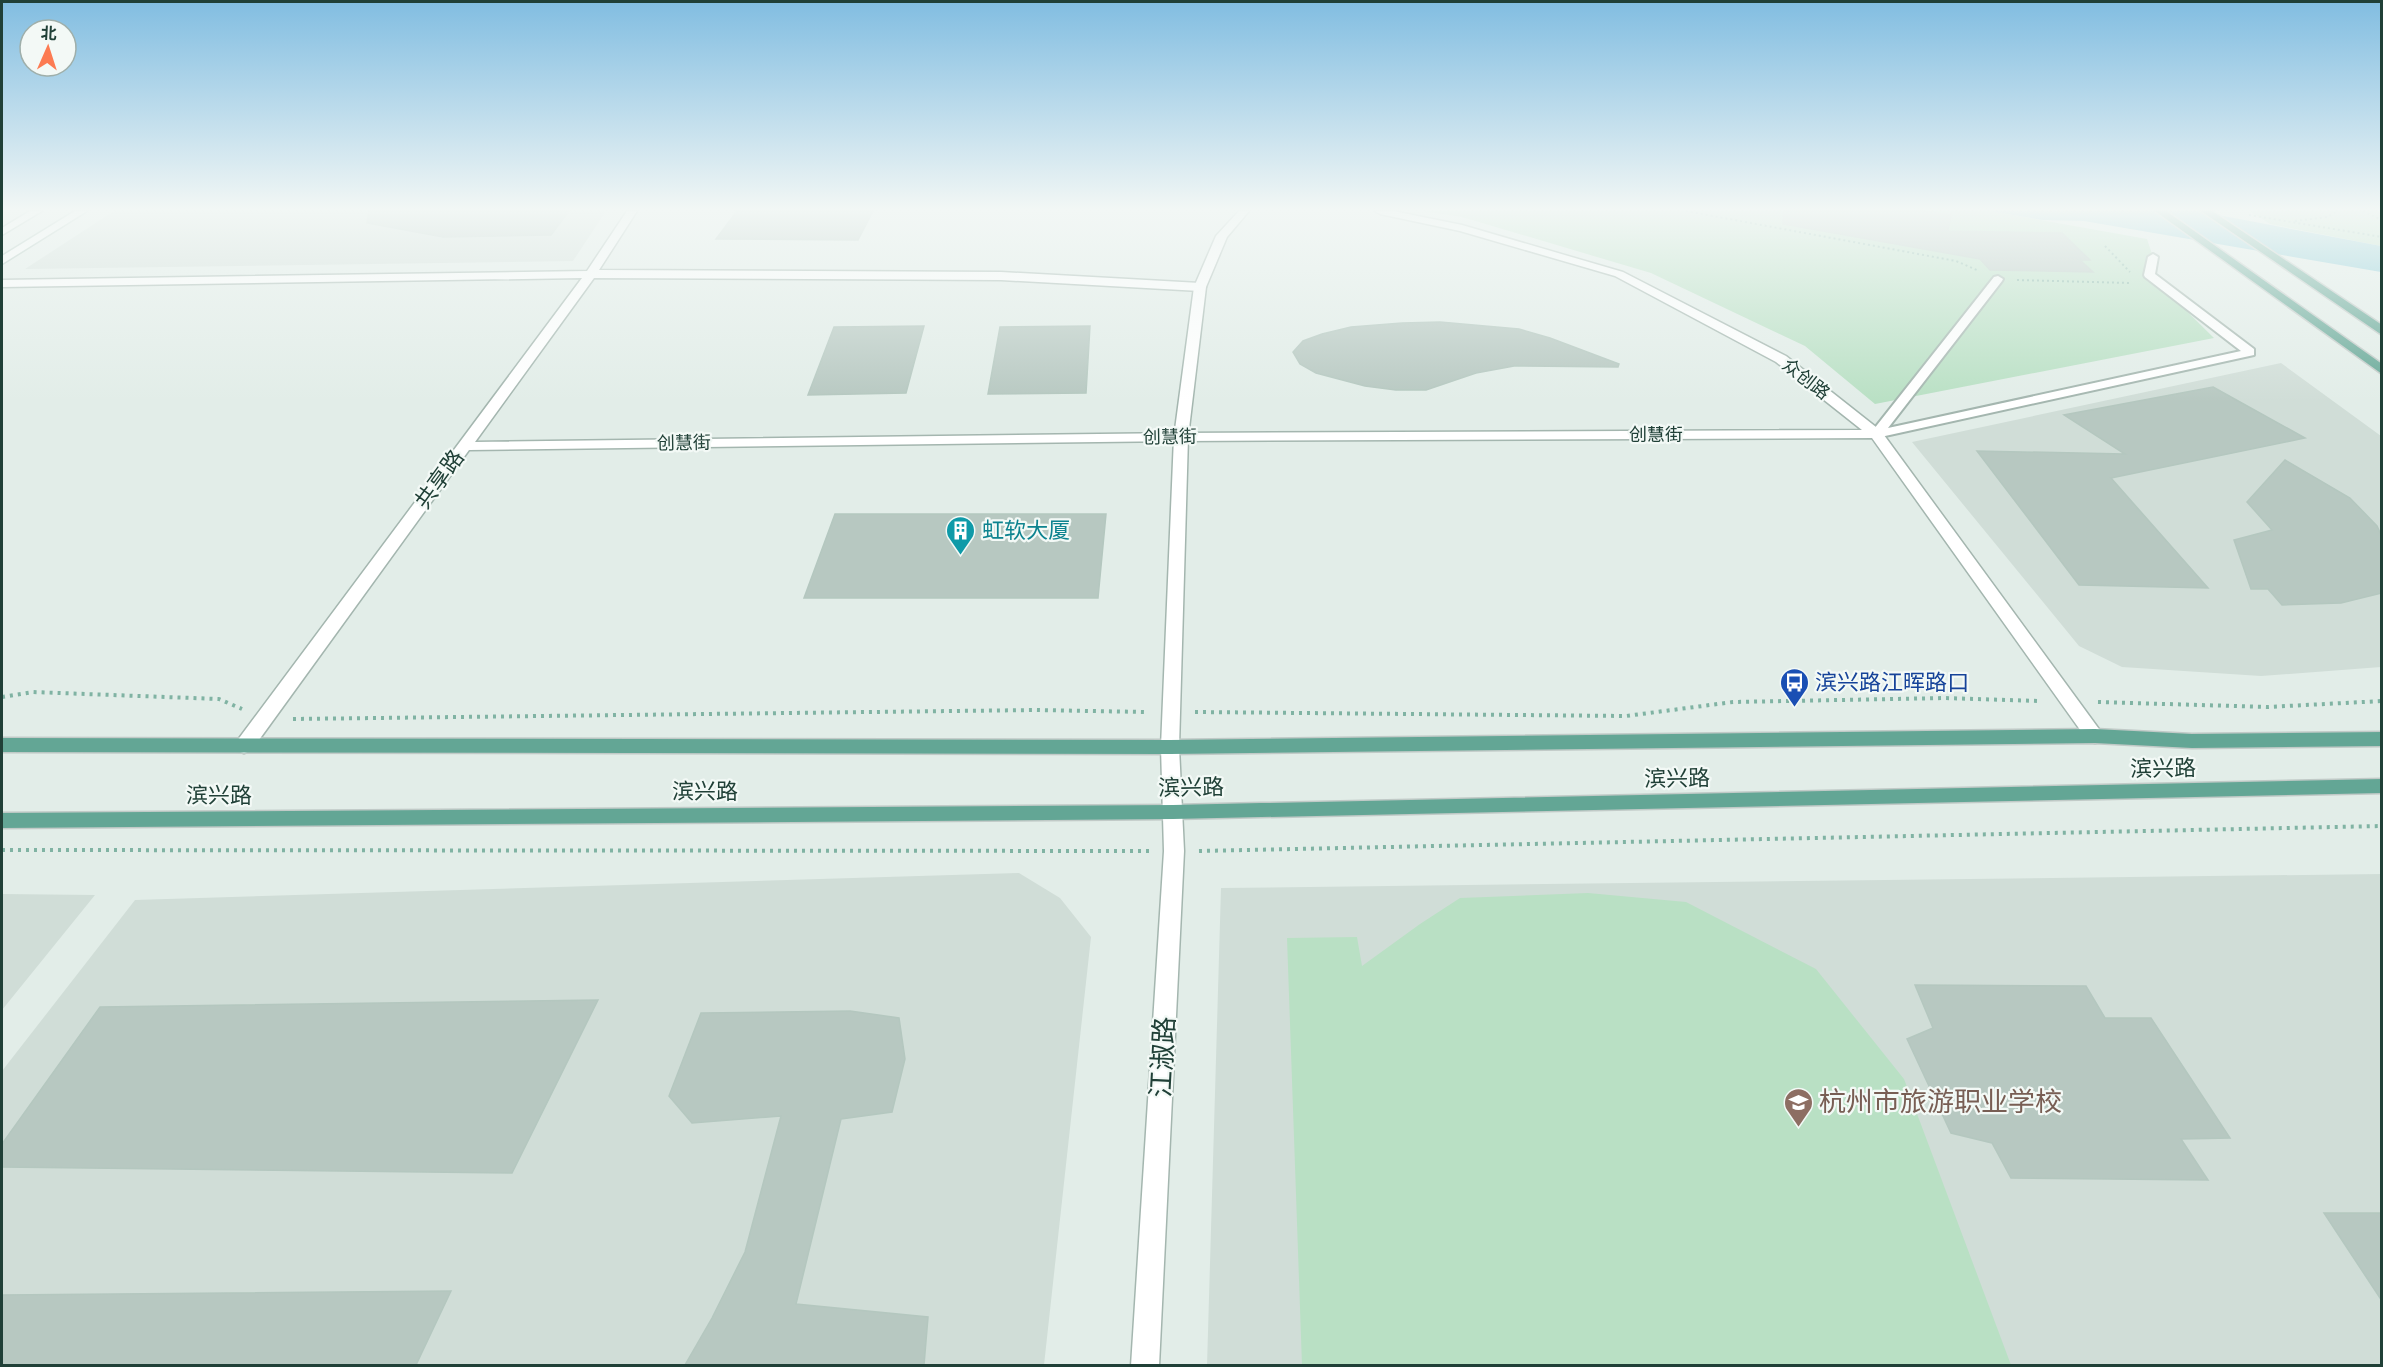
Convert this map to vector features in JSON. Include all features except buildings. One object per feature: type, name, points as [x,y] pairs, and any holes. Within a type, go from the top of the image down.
[{"type":"main road","points":[[2250,275],[2382,370]]},
{"type":"main road","points":[[2300,275],[2382,331]]},
{"type":"main road","name":"滨兴路","points":[[2,745],[1170,747],[2095,736],[2192,741],[2382,739]]},
{"type":"main road","name":"滨兴路","points":[[2,821],[1173,812],[2382,786]]},
{"type":"street","points":[[2,283],[539,275]]},
{"type":"street","name":"共享路","points":[[244,746],[590,275]]},
{"type":"street","points":[[749,275],[990,276],[1200,288]]},
{"type":"street","name":"江淑路","points":[[1145,1365],[1174,851],[1170,747],[1181,437],[1200,288],[1206,275]]},
{"type":"street","name":"众创路","points":[[1621,275],[1781,359],[1876,434],[2095,736]]},
{"type":"street","name":"创慧街","points":[[463,446],[1181,437],[1876,434]]},
{"type":"lane","points":[[1876,434],[2250,352],[2150,275]]},
{"type":"lane","points":[[1876,434],[1998,279]]},
{"type":"path","points":[[1988,275],[1998,279],[2140,283]]},
{"type":"shaded area","points":[[2281,363],[2381,436],[2381,667],[2261,676],[2122,667],[2079,646],[1912,442]]},
{"type":"shaded area","points":[[1019,873],[1060,898],[1091,937],[1044,1365],[2,1365],[2,1071],[135,900]]},
{"type":"shaded area","name":"杭州市旅游职业学校","points":[[2381,874],[2381,1365],[1207,1366],[1221,888]]},
{"type":"shaded area","points":[[2,894],[95,895],[2,1010]]},
{"type":"green space","points":[[1655,275],[2150,275],[2214,338],[1875,404],[1805,346]]},
{"type":"green space","points":[[1588,893],[1686,902],[1816,969],[1904,1079],[2011,1365],[1302,1365],[1287,938],[1357,937],[1362,966],[1460,898]]},
{"type":"place","name":"虹软大厦","points":[[961,556]]},
{"type":"place","name":"滨兴路江晖路口","points":[[1794,708]]},
{"type":"place","name":"杭州市旅游职业学校","points":[[1798,1128]]}]
